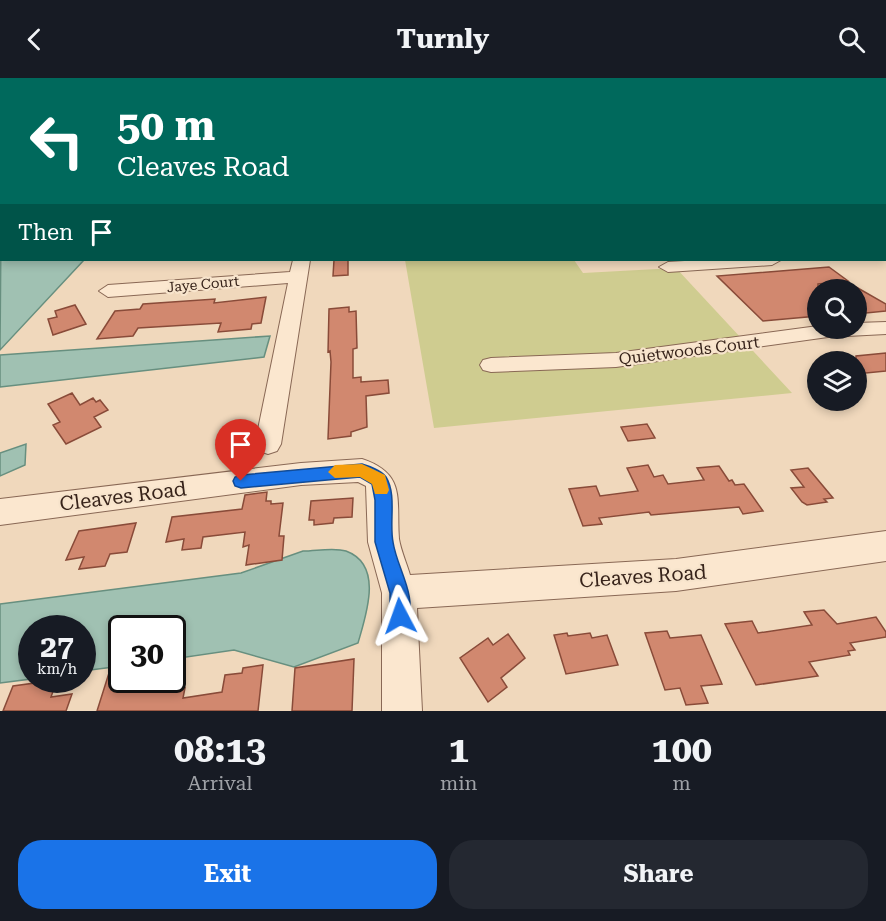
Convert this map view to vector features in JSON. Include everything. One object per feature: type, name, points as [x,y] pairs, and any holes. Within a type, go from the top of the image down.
[{"type":"street","points":[[668,267],[757,261]]},
{"type":"street","points":[[268,444],[299,268]]},
{"type":"street","name":"Jaye Court","points":[[108,291],[299,268]]},
{"type":"street","name":"Quietwoods Court","points":[[491,365],[616,360],[828,331],[886,328]]},
{"type":"street","name":"Cleaves Road","points":[[0,512],[301,474],[362,470],[379,480],[383,500],[384,542],[399,593],[402,711]]},
{"type":"street","name":"Cleaves Road","points":[[399,593],[472,586],[646,578],[774,564],[886,546]]},
{"type":"shaded area","points":[[1,261],[83,261],[0,350]]},
{"type":"shaded area","points":[[405,261],[575,261],[583,273],[676,268],[792,393],[434,428]]},
{"type":"shaded area","points":[[270,336],[264,357],[0,387],[0,355]]},
{"type":"shaded area","points":[[26,444],[25,465],[0,476],[0,453]]},
{"type":"shaded area","points":[[341,550],[358,558],[365,567],[369,579],[369,592],[358,643],[294,667],[234,650],[186,657],[186,615],[108,615],[108,668],[96,669],[96,615],[18,615],[18,681],[0,683],[0,604],[241,573],[303,551]]},
{"type":"building","points":[[334,261],[348,261],[348,275],[333,276]]},
{"type":"building","points":[[829,267],[845,279],[807,279],[807,317],[763,321],[717,276]]},
{"type":"building","points":[[867,293],[886,304],[886,311],[867,313]]},
{"type":"building","points":[[266,297],[261,323],[252,324],[251,329],[218,332],[221,323],[138,328],[133,336],[97,339],[115,311],[140,309],[143,304],[215,299],[214,303]]},
{"type":"building","points":[[75,305],[86,324],[53,335],[48,319],[57,317],[55,311]]},
{"type":"building","points":[[349,307],[349,312],[356,311],[357,348],[353,349],[353,378],[361,377],[361,382],[388,380],[389,393],[366,396],[367,427],[351,432],[351,436],[328,439],[331,362],[330,351],[328,352],[329,309]]},
{"type":"building","points":[[886,353],[886,371],[867,373],[867,355]]},
{"type":"building","points":[[72,393],[80,405],[93,398],[96,402],[100,400],[108,410],[94,417],[101,427],[66,444],[53,425],[60,422],[48,404]]},
{"type":"building","points":[[647,424],[655,438],[628,441],[621,427]]},
{"type":"building","points":[[648,465],[654,477],[663,475],[668,484],[704,480],[697,468],[719,466],[729,481],[732,480],[735,485],[744,484],[763,511],[743,514],[739,507],[651,515],[649,512],[599,518],[602,524],[583,526],[569,489],[596,486],[600,496],[638,491],[627,468]]},
{"type":"building","points":[[808,468],[833,498],[824,499],[827,502],[807,505],[802,502],[791,488],[804,487],[791,470]]},
{"type":"building","points":[[267,492],[266,501],[271,501],[271,504],[283,503],[279,536],[284,536],[282,560],[246,565],[249,545],[243,547],[245,532],[203,537],[201,548],[182,550],[184,539],[166,542],[172,517],[242,509],[245,495]]},
{"type":"building","points":[[353,498],[352,517],[334,518],[333,523],[314,525],[314,520],[309,520],[311,501]]},
{"type":"building","points":[[136,523],[127,552],[110,554],[105,566],[79,569],[84,557],[66,560],[79,531]]},
{"type":"building","points":[[824,610],[837,624],[876,617],[886,632],[886,637],[850,643],[855,650],[848,651],[850,655],[809,662],[818,676],[756,685],[725,624],[752,621],[758,633],[812,625],[804,612]]},
{"type":"building","points":[[667,631],[670,638],[701,635],[722,684],[701,686],[708,703],[686,705],[680,688],[665,690],[645,633]]},
{"type":"building","points":[[567,633],[568,636],[590,633],[592,638],[607,635],[618,665],[566,674],[554,635]]},
{"type":"building","points":[[508,634],[525,658],[501,678],[507,687],[488,702],[460,658],[488,638],[493,645]]},
{"type":"building","points":[[354,659],[352,711],[292,711],[295,668]]},
{"type":"building","points":[[263,665],[258,711],[97,711],[108,676],[108,693],[184,693],[183,698],[222,692],[225,675],[242,673],[243,668]]},
{"type":"building","points":[[18,685],[18,693],[52,693],[51,697],[72,694],[66,711],[3,711],[13,686]]},
{"type":"slow traffic","points":[[335,472],[362,470],[379,480],[381,490]]},
{"type":"route","points":[[241,481],[362,470],[379,480],[383,500],[384,542],[399,593],[400,616]]}]
